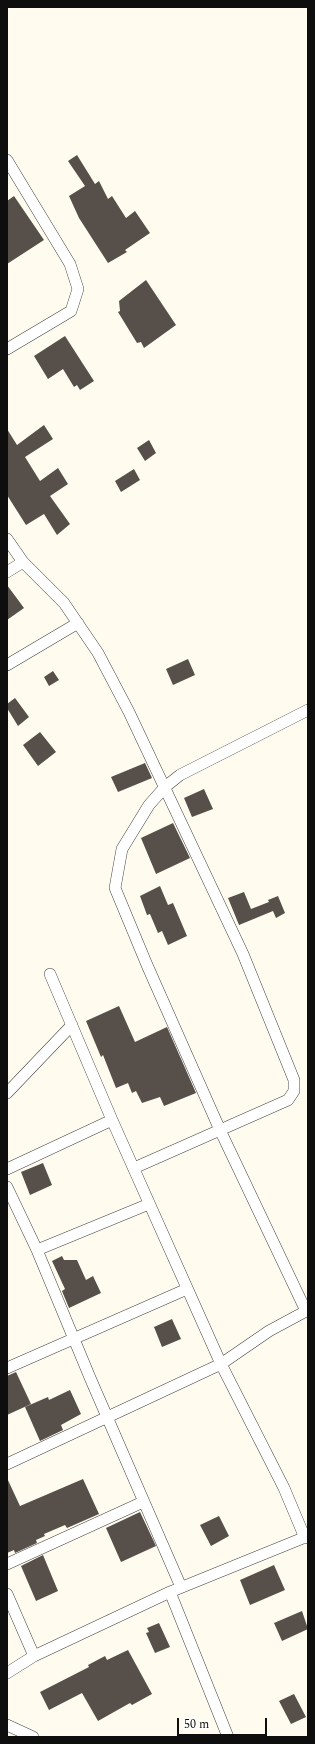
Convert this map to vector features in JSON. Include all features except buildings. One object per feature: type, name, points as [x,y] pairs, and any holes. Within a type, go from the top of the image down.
[{"type":"street","points":[[7,160],[70,264],[78,289],[71,311],[7,349]]},
{"type":"street","points":[[7,539],[22,562],[64,603],[98,653],[129,712],[165,787],[207,881],[243,954],[294,1080],[294,1091],[288,1100],[134,1168]]},
{"type":"street","points":[[7,572],[22,562]]},
{"type":"street","points":[[7,665],[78,624]]},
{"type":"street","points":[[7,1464],[221,1364],[269,1331],[307,1311],[220,1130],[147,965],[115,888],[122,850],[149,805],[165,787],[180,775],[308,710]]},
{"type":"street","points":[[7,1673],[34,1656],[170,1592],[306,1537],[284,1488],[221,1364],[112,1120],[50,974]]},
{"type":"street","points":[[7,1093],[72,1025]]},
{"type":"street","points":[[7,1169],[112,1120]]},
{"type":"street","points":[[7,1187],[37,1250],[143,1502],[181,1587]]},
{"type":"street","points":[[37,1250],[149,1204]]},
{"type":"street","points":[[7,1368],[187,1288]]},
{"type":"street","points":[[7,1564],[143,1502]]},
{"type":"street","points":[[170,1592],[228,1737]]},
{"type":"street","points":[[7,1594],[34,1656]]},
{"type":"street","points":[[7,1725],[33,1737]]}]
